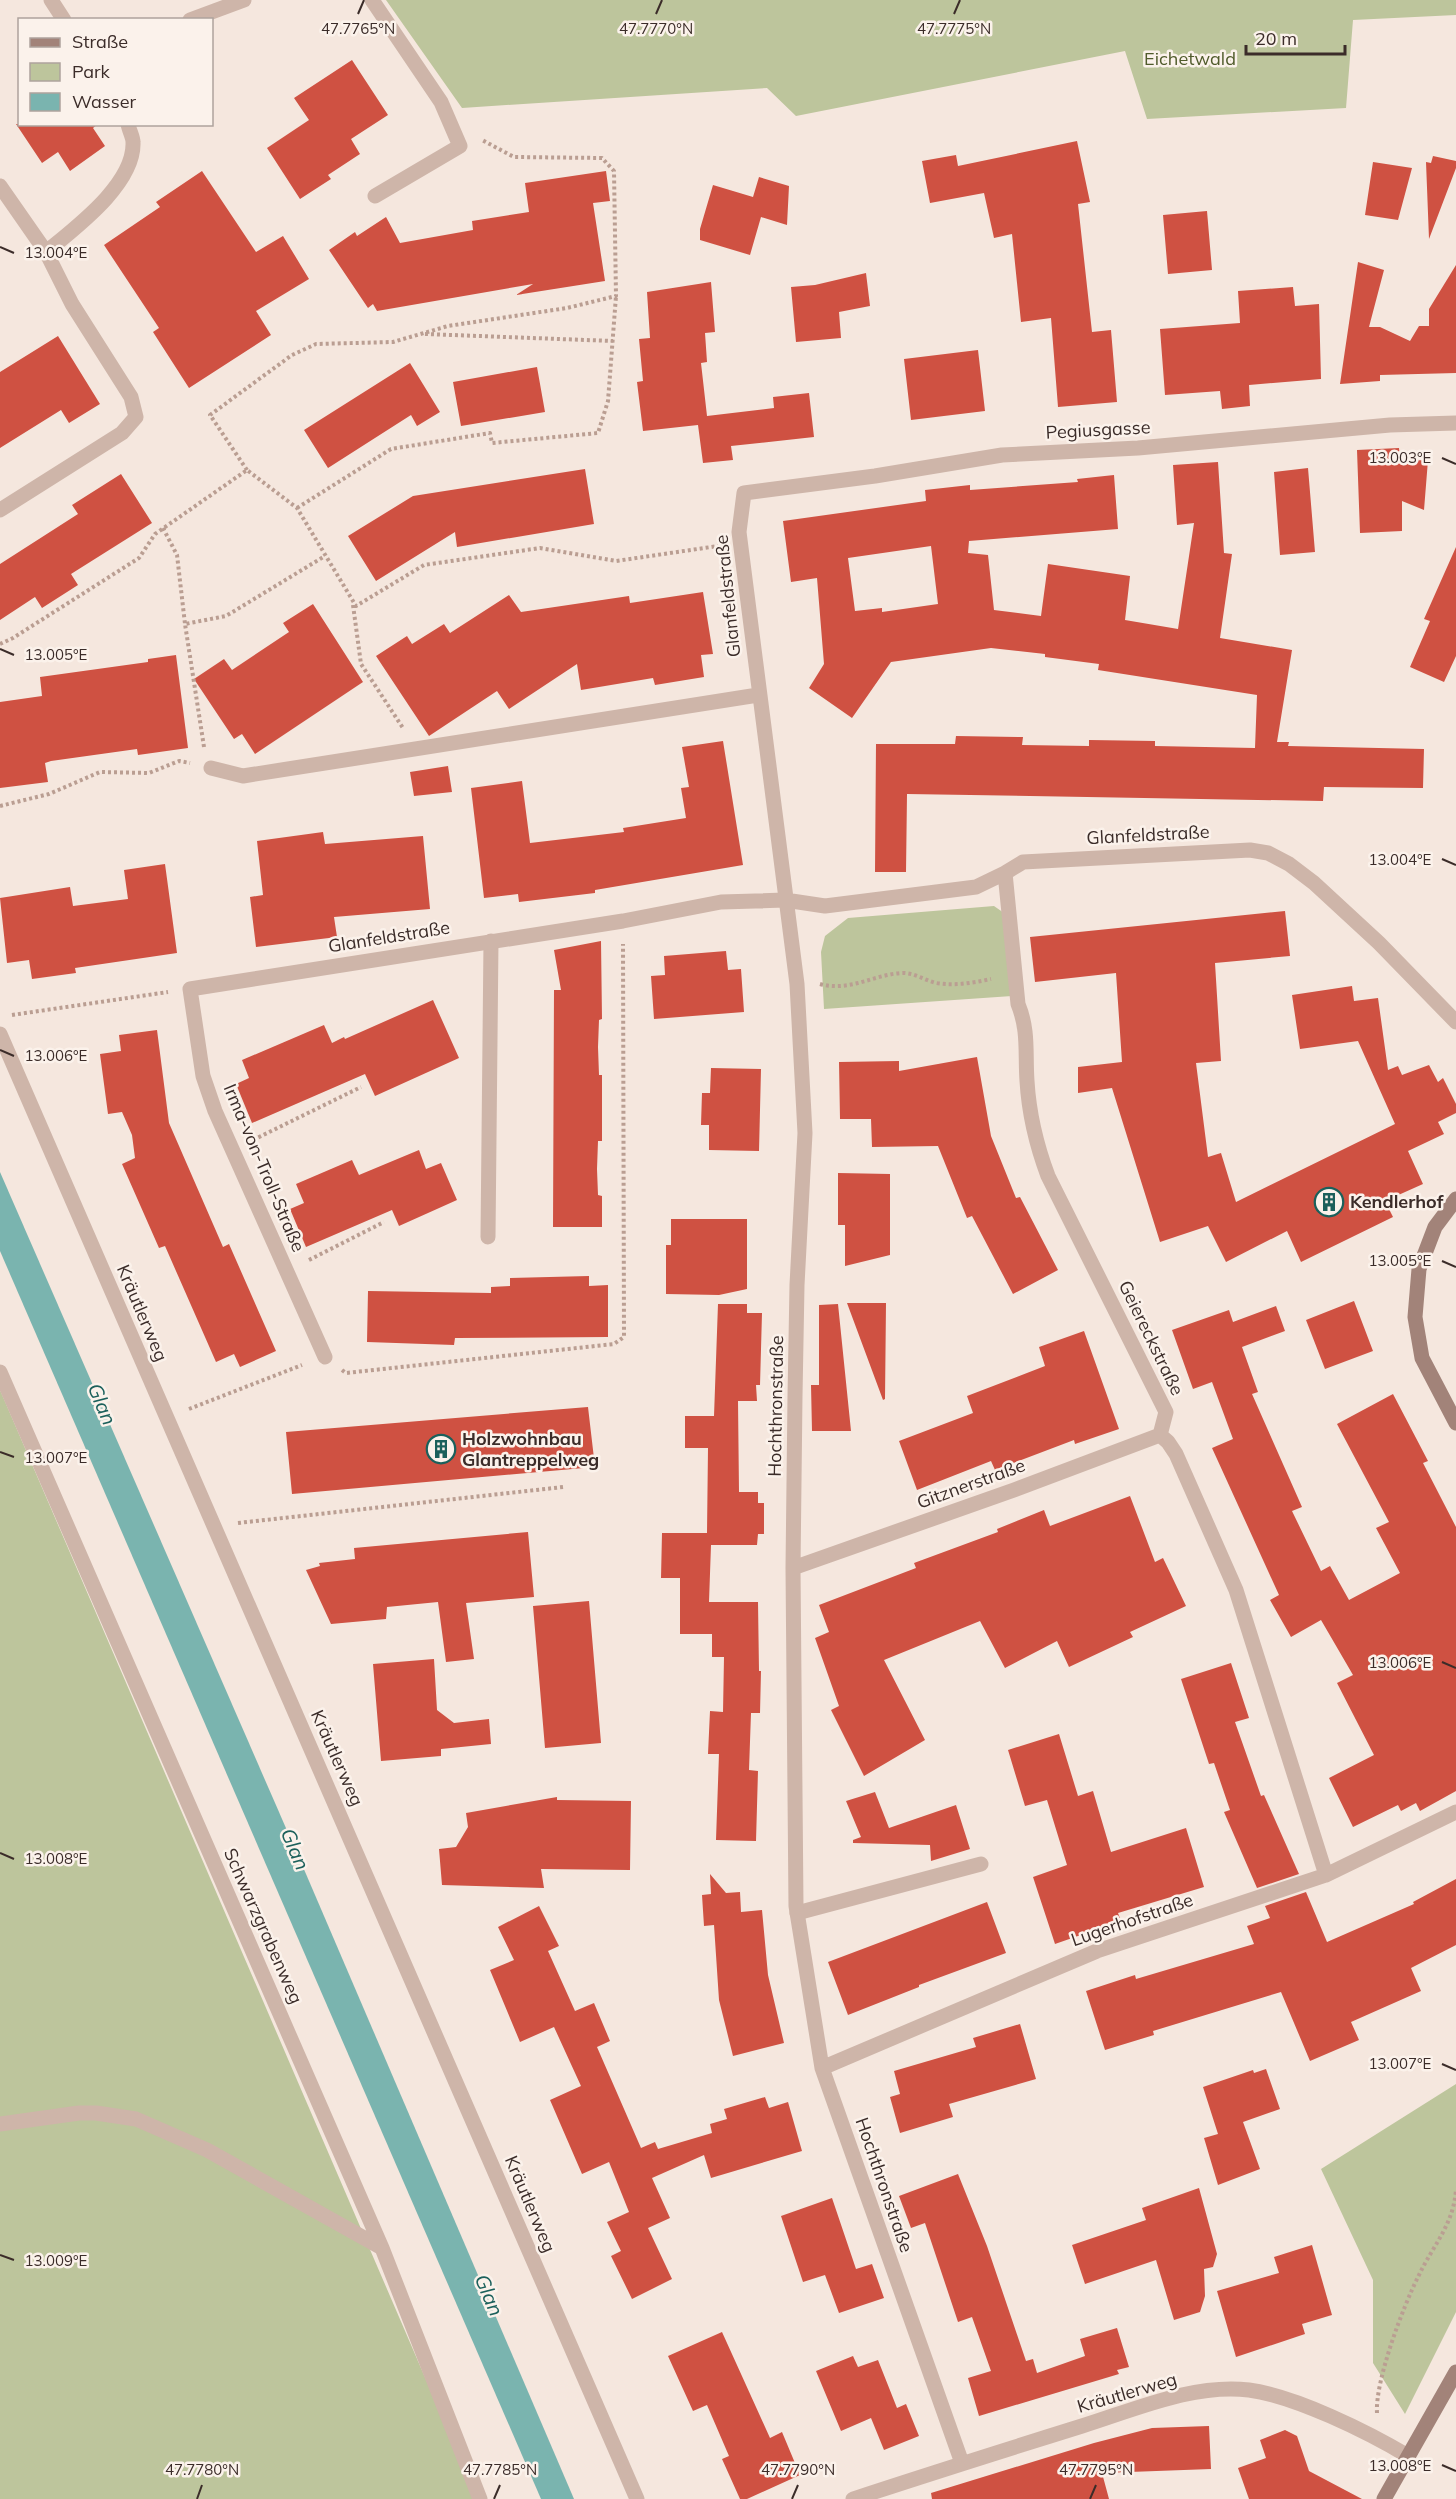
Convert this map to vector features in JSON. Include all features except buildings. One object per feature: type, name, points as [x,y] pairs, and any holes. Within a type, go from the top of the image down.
[{"type":"street","points":[[51,0],[63,18]]},
{"type":"street","points":[[195,18],[244,0]]},
{"type":"street","points":[[372,0],[441,102],[460,146],[375,196]]},
{"type":"street","points":[[46,252],[89,216],[126,172],[133,143],[129,126]]},
{"type":"street","points":[[0,186],[46,252],[72,304],[130,397],[136,417],[122,433],[0,510]]},
{"type":"street","name":"Pegiusgasse","points":[[744,493],[875,476],[1002,455],[1138,448],[1390,425],[1456,423]]},
{"type":"street","name":"Glanfeldstraße","points":[[744,493],[739,532],[740,543],[785,900]]},
{"type":"street","points":[[211,768],[243,776],[758,695]]},
{"type":"street","name":"Glanfeldstraße","points":[[190,989],[623,921],[721,902],[785,900],[825,906],[976,887],[1023,862],[1230,849],[1268,853],[1289,864],[1314,883],[1379,943],[1456,1022]]},
{"type":"street","name":"Geiereckstraße","points":[[1005,873],[1018,1004],[1025,1021],[1027,1082],[1036,1144],[1048,1176],[1166,1412],[1160,1436]]},
{"type":"street","name":"Hochthronstraße","points":[[785,900],[797,984],[805,1147],[797,1285],[793,1568],[797,1913],[822,2068],[962,2463]]},
{"type":"street","points":[[488,1237],[491,940]]},
{"type":"street","name":"Irma-von-Troll-Straße","points":[[190,989],[203,1076],[233,1150],[325,1357]]},
{"type":"street","name":"Kräutlerweg","points":[[0,1034],[637,2499]]},
{"type":"street","points":[[1456,1199],[1434,1227],[1419,1269],[1415,1317],[1422,1358],[1456,1423]]},
{"type":"street","name":"Schwarzgrabenweg","points":[[0,1372],[382,2248],[480,2499]]},
{"type":"street","points":[[0,1408],[17,1411]]},
{"type":"street","points":[[1160,1436],[1168,1442],[1176,1454],[1236,1590],[1326,1875]]},
{"type":"street","name":"Gitznerstraße","points":[[793,1568],[1160,1436]]},
{"type":"street","name":"Lugerhofstraße","points":[[822,2068],[1097,1951],[1326,1875],[1456,1812]]},
{"type":"street","points":[[797,1913],[981,1864]]},
{"type":"street","points":[[0,2124],[79,2113],[136,2119],[207,2150],[382,2248]]},
{"type":"street","points":[[1384,2499],[1456,2372]]},
{"type":"street","name":"Kräutlerweg","points":[[853,2499],[1174,2398],[1213,2390],[1250,2390],[1285,2399],[1335,2419],[1408,2456]]},
{"type":"path","points":[[297,508],[391,449],[489,433],[492,443],[598,433],[608,401],[616,296],[614,171],[602,158],[514,157],[467,131],[447,116]]},
{"type":"path","points":[[616,296],[567,308],[448,327],[393,342],[316,344],[292,355],[210,414],[247,470],[297,508],[356,606],[424,565],[540,548],[616,561],[740,543]]},
{"type":"path","points":[[420,334],[613,341]]},
{"type":"path","points":[[0,644],[139,558],[155,534],[247,470]]},
{"type":"path","points":[[163,528],[177,555],[202,743],[211,768]]},
{"type":"path","points":[[185,624],[226,616],[325,556]]},
{"type":"path","points":[[353,602],[361,664],[417,748]]},
{"type":"path","points":[[0,806],[49,794],[100,772],[148,773],[179,761],[211,768]]},
{"type":"path","points":[[166,1418],[325,1357],[346,1373],[614,1344],[624,1337],[623,921]]},
{"type":"path","points":[[797,984],[815,983],[837,987],[903,972],[936,982],[959,985],[1015,972]]},
{"type":"path","points":[[7,1016],[190,989]]},
{"type":"path","points":[[233,1150],[361,1087]]},
{"type":"path","points":[[287,1271],[384,1222]]},
{"type":"path","points":[[213,1526],[563,1487]]},
{"type":"path","points":[[1417,2440],[1377,2414],[1376,2401],[1398,2326],[1418,2277],[1446,2231],[1454,2209],[1456,2190]]},
{"type":"green space","name":"Eichetwald","points":[[386,0],[1456,0],[1456,15],[1353,20],[1346,108],[1147,119],[1125,51],[796,116],[767,88],[462,108]]},
{"type":"green space","points":[[994,906],[1004,913],[1012,996],[824,1009],[821,952],[825,936],[848,918]]},
{"type":"green space","points":[[0,1390],[427,2382],[475,2499],[0,2499]]},
{"type":"green space","points":[[1456,2084],[1456,2312],[1405,2414],[1373,2363],[1373,2280],[1321,2169]]},
{"type":"water","name":"Glan","points":[[0,1172],[306,1874],[574,2499],[541,2499],[0,1251]]},
{"type":"place","name":"Kendlerhof","points":[[1329,1202]]},
{"type":"place","name":"Holzwohnbau Glantreppelweg","points":[[441,1449]]}]
